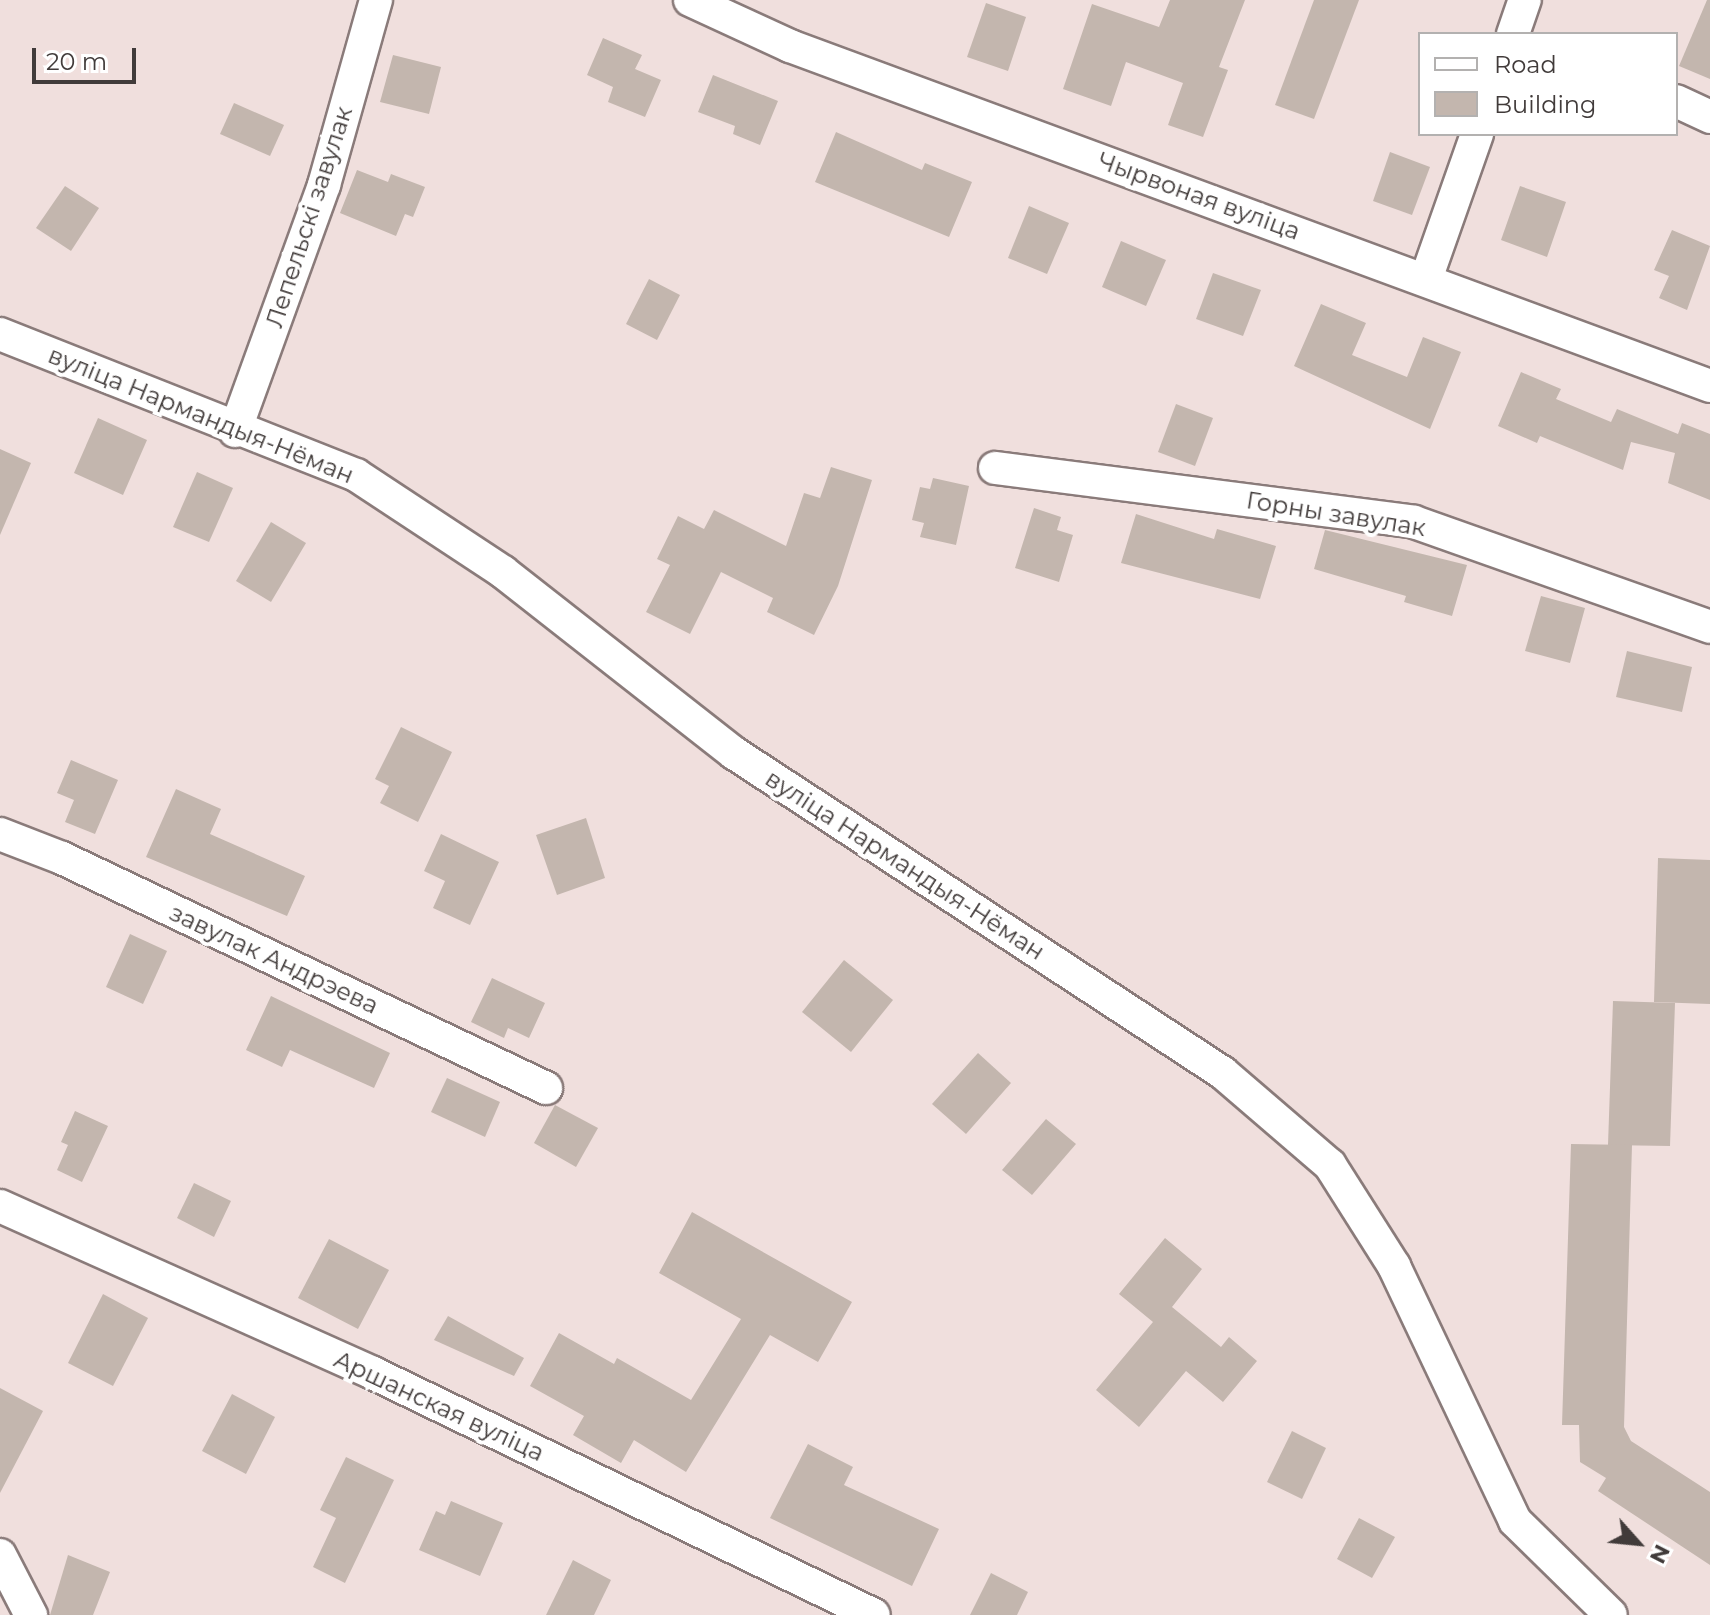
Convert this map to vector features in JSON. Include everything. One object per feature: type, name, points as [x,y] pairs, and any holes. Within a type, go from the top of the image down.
[{"type":"street","name":"Лепельскі завулак","points":[[235,431],[324,185],[376,0]]},
{"type":"street","name":"Чырвоная вуліца","points":[[690,0],[790,46],[1710,386]]},
{"type":"street","points":[[1678,102],[1710,117]]},
{"type":"street","points":[[1426,279],[1476,136]]},
{"type":"street","name":"вуліца Нармандыя-Нёман","points":[[0,334],[235,431],[356,475],[490,564],[734,753],[1223,1073],[1330,1165],[1394,1266],[1515,1521],[1611,1615]]},
{"type":"street","name":"Горны завулак","points":[[995,468],[1414,522],[1710,627]]},
{"type":"street","name":"завулак Андрэева","points":[[0,834],[62,858],[546,1088]]},
{"type":"street","name":"Аршанская вуліца","points":[[0,1206],[373,1373],[874,1615]]},
{"type":"street","points":[[4,1576],[31,1615]]},
{"type":"building","points":[[1170,0],[1245,0],[1219,67],[1228,70],[1203,137],[1168,125],[1183,83],[1126,62],[1111,106],[1063,89],[1092,4],[1159,27]]},
{"type":"building","points":[[1314,0],[1359,0],[1314,119],[1275,105]]},
{"type":"building","points":[[1707,0],[1710,0],[1710,79],[1679,66]]},
{"type":"building","points":[[986,3],[1026,17],[1008,71],[967,57]]},
{"type":"building","points":[[603,38],[642,55],[635,69],[661,80],[645,117],[608,102],[613,87],[587,75]]},
{"type":"building","points":[[393,55],[441,67],[429,114],[380,102]]},
{"type":"building","points":[[713,75],[778,101],[760,145],[733,134],[735,126],[698,112]]},
{"type":"building","points":[[234,103],[284,125],[270,156],[220,134]]},
{"type":"building","points":[[836,132],[922,170],[925,163],[972,182],[949,237],[815,182]]},
{"type":"building","points":[[1390,152],[1430,167],[1412,215],[1373,201]]},
{"type":"building","points":[[357,170],[388,182],[391,174],[425,187],[413,217],[405,214],[396,236],[340,213]]},
{"type":"building","points":[[65,186],[99,208],[71,251],[36,228]]},
{"type":"building","points":[[1520,186],[1566,202],[1547,257],[1501,240]]},
{"type":"building","points":[[1029,206],[1069,223],[1047,274],[1008,258]]},
{"type":"building","points":[[1672,230],[1710,246],[1687,310],[1659,298],[1669,276],[1654,270]]},
{"type":"building","points":[[1121,241],[1166,260],[1146,306],[1102,287]]},
{"type":"building","points":[[1213,273],[1261,290],[1243,336],[1196,319]]},
{"type":"building","points":[[649,279],[680,295],[657,340],[626,324]]},
{"type":"building","points":[[1321,304],[1366,323],[1352,355],[1407,377],[1423,337],[1461,352],[1430,429],[1294,366]]},
{"type":"building","points":[[1521,372],[1561,389],[1556,399],[1611,422],[1617,409],[1678,434],[1682,423],[1710,434],[1710,500],[1668,483],[1675,453],[1631,442],[1623,470],[1540,436],[1537,443],[1498,426]]},
{"type":"building","points":[[1176,404],[1213,418],[1195,466],[1158,452]]},
{"type":"building","points":[[98,418],[147,440],[123,495],[74,473]]},
{"type":"building","points":[[0,449],[31,463],[0,535]]},
{"type":"building","points":[[831,467],[872,480],[838,586],[814,635],[767,612],[773,598],[721,572],[690,634],[646,612],[670,565],[657,559],[678,516],[704,529],[714,510],[786,546],[804,493],[820,498]]},
{"type":"building","points":[[197,472],[233,488],[209,542],[173,527]]},
{"type":"building","points":[[933,478],[969,486],[956,545],[920,537],[924,523],[912,520],[920,487],[930,489]]},
{"type":"building","points":[[1034,508],[1061,517],[1057,530],[1073,535],[1059,582],[1015,568]]},
{"type":"building","points":[[1136,514],[1214,539],[1217,529],[1276,546],[1260,599],[1121,563]]},
{"type":"building","points":[[271,522],[306,543],[271,602],[236,581]]},
{"type":"building","points":[[1325,530],[1467,565],[1452,616],[1404,602],[1406,596],[1314,569]]},
{"type":"building","points":[[1541,596],[1585,608],[1570,663],[1525,651]]},
{"type":"building","points":[[1627,651],[1692,667],[1682,712],[1616,697]]},
{"type":"building","points":[[401,727],[452,752],[418,822],[380,803],[389,786],[375,779]]},
{"type":"building","points":[[71,760],[118,780],[95,834],[65,822],[74,800],[57,793]]},
{"type":"building","points":[[176,789],[221,809],[210,834],[305,876],[287,916],[146,857]]},
{"type":"building","points":[[586,818],[605,878],[557,895],[536,835]]},
{"type":"building","points":[[441,834],[499,862],[470,925],[433,908],[445,881],[424,871]]},
{"type":"building","points":[[1658,858],[1710,860],[1710,1004],[1654,1002]]},
{"type":"building","points":[[130,934],[167,951],[143,1004],[106,987]]},
{"type":"building","points":[[844,960],[893,1000],[851,1052],[802,1012]]},
{"type":"building","points":[[492,978],[545,1003],[529,1038],[508,1028],[504,1038],[471,1022]]},
{"type":"building","points":[[271,996],[390,1053],[374,1088],[290,1050],[282,1067],[246,1050]]},
{"type":"building","points":[[1613,1001],[1675,1003],[1670,1146],[1608,1145]]},
{"type":"building","points":[[978,1053],[1011,1083],[966,1134],[932,1104]]},
{"type":"building","points":[[447,1078],[500,1102],[485,1137],[431,1112]]},
{"type":"building","points":[[555,1105],[598,1128],[576,1167],[534,1143]]},
{"type":"building","points":[[75,1111],[108,1126],[82,1182],[57,1170],[68,1145],[61,1142]]},
{"type":"building","points":[[1046,1119],[1076,1144],[1032,1195],[1002,1170]]},
{"type":"building","points":[[1571,1144],[1632,1145],[1624,1427],[1631,1441],[1710,1492],[1710,1565],[1598,1491],[1606,1478],[1580,1462],[1579,1425],[1562,1425]]},
{"type":"building","points":[[194,1183],[231,1201],[214,1237],[177,1218]]},
{"type":"building","points":[[692,1212],[852,1302],[818,1362],[770,1335],[686,1472],[634,1440],[621,1463],[573,1435],[584,1416],[530,1386],[559,1333],[614,1364],[617,1358],[691,1400],[741,1319],[659,1273]]},
{"type":"building","points":[[1165,1238],[1202,1269],[1172,1307],[1221,1347],[1229,1337],[1257,1361],[1223,1402],[1186,1371],[1139,1427],[1096,1390],[1153,1322],[1119,1294]]},
{"type":"building","points":[[329,1239],[389,1270],[358,1329],[298,1298]]},
{"type":"building","points":[[103,1294],[148,1318],[113,1386],[68,1363]]},
{"type":"building","points":[[448,1316],[524,1358],[514,1376],[434,1340]]},
{"type":"building","points":[[0,1388],[43,1411],[0,1493]]},
{"type":"building","points":[[232,1394],[275,1417],[246,1474],[202,1451]]},
{"type":"building","points":[[1292,1431],[1326,1448],[1302,1499],[1267,1482]]},
{"type":"building","points":[[808,1444],[853,1467],[844,1485],[939,1529],[912,1586],[770,1518]]},
{"type":"building","points":[[346,1457],[394,1480],[345,1583],[313,1567],[336,1518],[320,1510]]},
{"type":"building","points":[[451,1501],[503,1523],[480,1576],[419,1550],[436,1511],[445,1515]]},
{"type":"building","points":[[1359,1518],[1395,1537],[1372,1578],[1337,1559]]},
{"type":"building","points":[[68,1555],[110,1572],[93,1615],[50,1615]]},
{"type":"building","points":[[573,1560],[611,1580],[594,1615],[546,1615]]},
{"type":"building","points":[[991,1573],[1028,1592],[1017,1615],[970,1615]]}]
